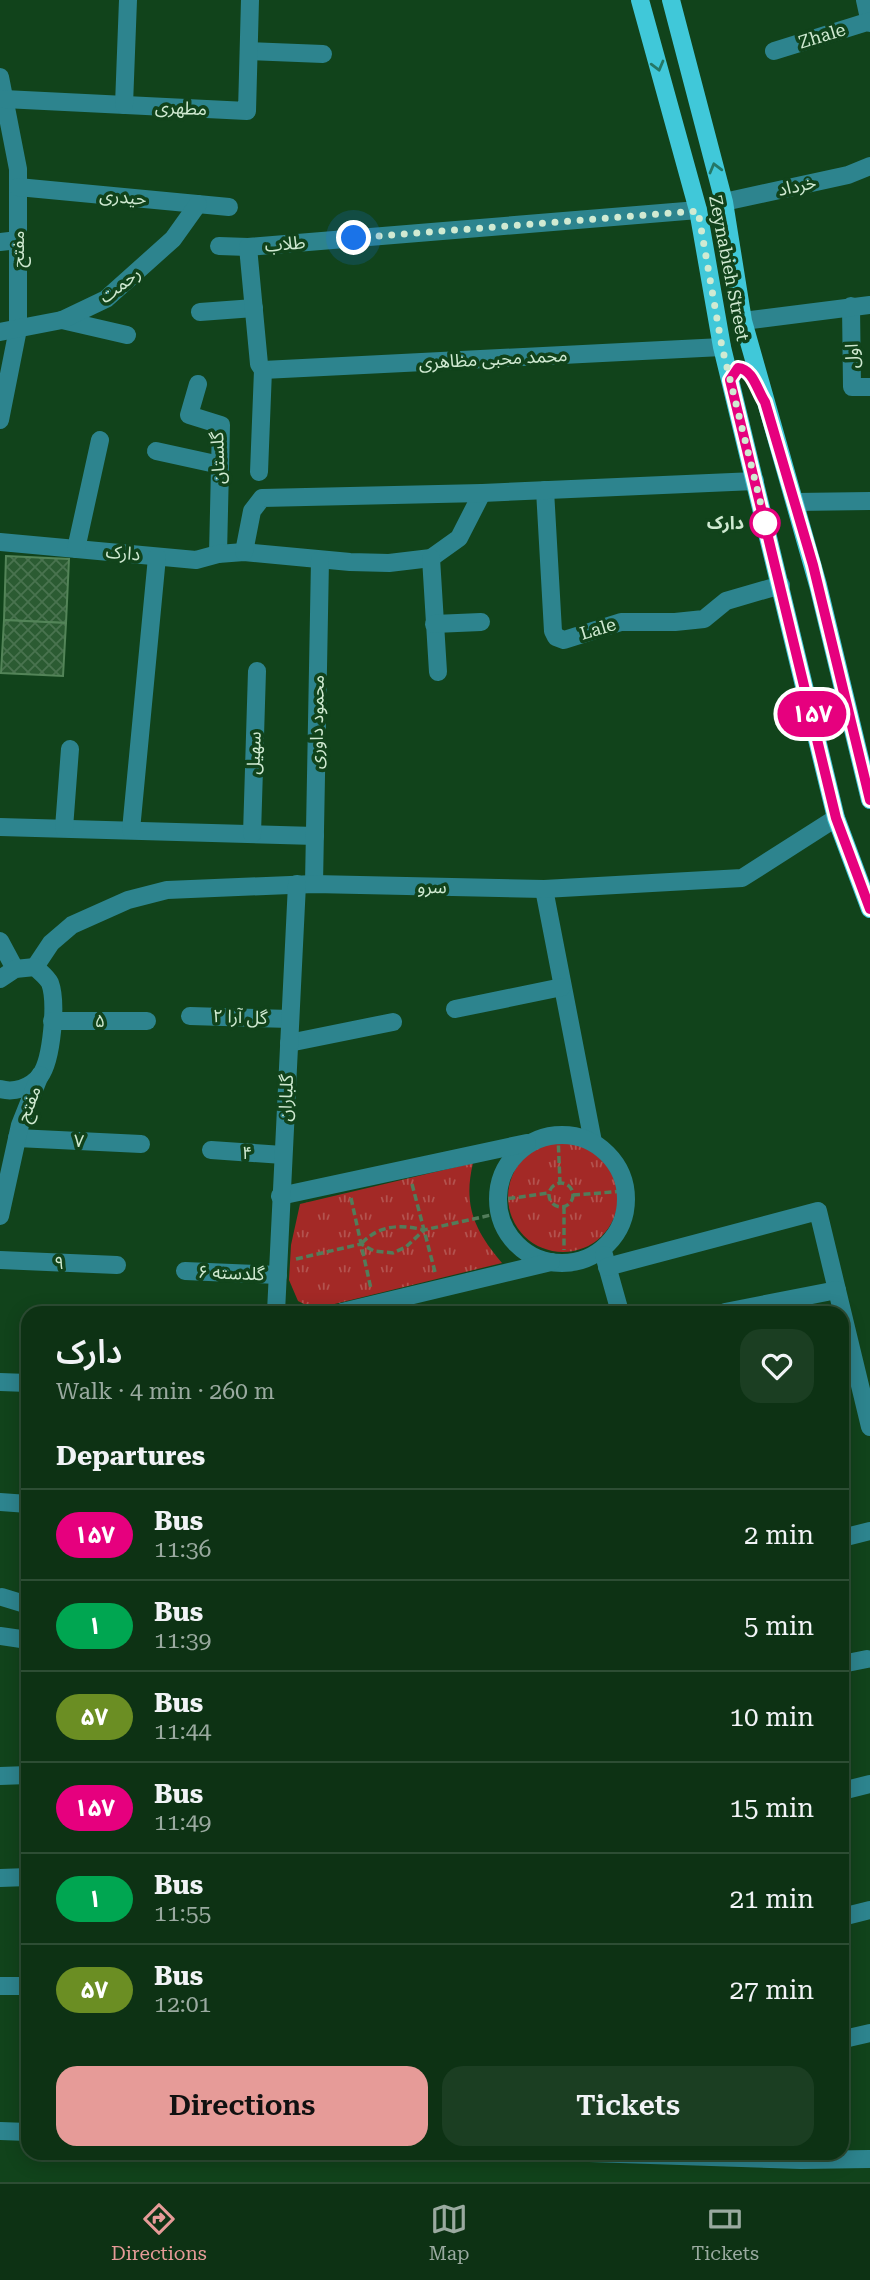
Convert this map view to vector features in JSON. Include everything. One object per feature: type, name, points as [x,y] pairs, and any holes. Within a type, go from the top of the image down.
[{"type":"main road","name":"Zeynabieh Street","points":[[640,0],[698,211],[722,347],[836,818],[870,909]]},
{"type":"main road","name":"Zeynabieh Street","points":[[671,0],[724,202],[743,321],[818,584],[870,800]]},
{"type":"main road","points":[[712,285],[727,322],[733,326],[743,321]]},
{"type":"main road","points":[[730,380],[738,368],[745,368],[765,402]]},
{"type":"street","points":[[124,105],[128,0]]},
{"type":"street","name":"مطهری","points":[[4,99],[247,111],[250,0]]},
{"type":"street","points":[[865,0],[870,22]]},
{"type":"street","name":"Zhale","points":[[774,51],[870,22]]},
{"type":"street","points":[[249,51],[323,54]]},
{"type":"street","name":"مفتح","points":[[0,77],[6,137],[18,169],[18,187],[9,241],[18,329],[0,420]]},
{"type":"street","name":"خرداد","points":[[724,202],[848,175],[870,166]]},
{"type":"street","name":"حیدری","points":[[18,187],[229,207]]},
{"type":"street","name":"رحمت","points":[[0,332],[62,320],[106,299],[173,239],[198,204]]},
{"type":"street","name":"طلاب","points":[[259,472],[263,370],[259,364],[247,247],[698,211]]},
{"type":"street","points":[[219,246],[247,247]]},
{"type":"street","points":[[743,321],[870,305]]},
{"type":"street","name":"اول","points":[[851,306],[852,387],[870,387]]},
{"type":"street","points":[[200,312],[254,308]]},
{"type":"street","points":[[62,320],[127,335]]},
{"type":"street","name":"محمد محبی مظاهری","points":[[263,370],[722,347]]},
{"type":"street","name":"گلستان","points":[[198,384],[188,415],[221,425],[218,554]]},
{"type":"street","points":[[76,549],[100,440]]},
{"type":"street","points":[[156,451],[220,465]]},
{"type":"street","points":[[244,552],[252,511],[262,498],[482,494],[755,481]]},
{"type":"street","name":"Lale","points":[[545,490],[553,631],[556,637],[564,640],[621,622],[675,622],[704,618],[726,601],[781,585]]},
{"type":"street","name":"دارک","points":[[0,542],[196,561],[218,554],[244,552],[320,560],[389,563],[431,558],[459,538],[482,494]]},
{"type":"street","points":[[795,502],[870,501]]},
{"type":"street","points":[[131,830],[157,556]]},
{"type":"street","points":[[431,558],[438,672]]},
{"type":"street","name":"محمود داوری","points":[[305,884],[315,836],[320,560]]},
{"type":"street","points":[[435,624],[481,622]]},
{"type":"street","name":"سهیل","points":[[252,834],[257,671]]},
{"type":"street","points":[[64,828],[70,749]]},
{"type":"street","name":"سرو","points":[[35,967],[51,943],[72,925],[128,900],[167,890],[305,884],[544,889],[742,878],[836,818]]},
{"type":"street","points":[[0,827],[315,836]]},
{"type":"street","name":"گلباران","points":[[276,1306],[290,1018],[305,884]]},
{"type":"street","points":[[544,889],[593,1142]]},
{"type":"street","points":[[0,941],[7,974],[35,967]]},
{"type":"street","name":"مفتح","points":[[0,1216],[20,1125],[52,1038],[54,998],[49,980],[35,967]]},
{"type":"street","points":[[455,1009],[562,987]]},
{"type":"street","name":"گل آرا ۲","points":[[190,1016],[290,1018]]},
{"type":"street","name":"۵","points":[[52,1021],[147,1021]]},
{"type":"street","points":[[289,1043],[393,1022]]},
{"type":"street","points":[[0,1089],[9,1092],[21,1090],[40,1076]]},
{"type":"street","points":[[368,1306],[558,1262],[584,1259],[602,1249],[611,1241],[622,1223],[627,1203],[625,1183],[617,1164],[604,1149],[593,1142],[566,1134],[546,1136],[512,1158],[501,1178],[499,1207],[502,1222],[513,1241],[530,1255],[558,1262]]},
{"type":"street","name":"۷","points":[[17,1138],[141,1144]]},
{"type":"street","points":[[280,1196],[534,1142]]},
{"type":"street","name":"۴","points":[[211,1150],[283,1155]]},
{"type":"street","points":[[607,1267],[818,1211],[841,1306]]},
{"type":"street","points":[[602,1249],[618,1306]]},
{"type":"street","name":"۹","points":[[0,1260],[117,1265]]},
{"type":"street","name":"گلدسته ۶","points":[[185,1271],[278,1275]]},
{"type":"street","points":[[756,1306],[837,1290]]},
{"type":"street","points":[[849,1340],[870,1427]]},
{"type":"street","points":[[0,1382],[21,1384]]},
{"type":"street","points":[[0,1502],[21,1504]]},
{"type":"street","points":[[849,1536],[870,1531]]},
{"type":"street","points":[[1,1601],[21,1604]]},
{"type":"street","points":[[0,1636],[21,1639]]},
{"type":"street","points":[[849,1663],[867,1659]]},
{"type":"street","points":[[0,1776],[21,1775]]},
{"type":"street","points":[[849,1789],[870,1784]]},
{"type":"street","points":[[0,1878],[21,1877]]},
{"type":"street","points":[[849,1915],[870,1910]]},
{"type":"street","points":[[0,1986],[21,1986]]},
{"type":"street","points":[[849,2038],[870,2034]]},
{"type":"street","points":[[0,2131],[21,2132]]},
{"type":"street","points":[[849,2158],[870,2159]]},
{"type":"path","points":[[558,1135],[560,1183]]},
{"type":"path","points":[[410,1178],[437,1278]]},
{"type":"path","points":[[560,1183],[570,1188],[573,1195],[570,1202],[564,1206],[553,1204],[550,1194],[553,1187],[560,1183]]},
{"type":"path","points":[[573,1195],[626,1191]]},
{"type":"path","points":[[349,1192],[372,1295]]},
{"type":"path","points":[[360,1244],[374,1251],[393,1254],[406,1247],[424,1230],[550,1194]]},
{"type":"path","points":[[558,1262],[564,1206]]},
{"type":"path","points":[[290,1260],[360,1244],[376,1231],[393,1226],[424,1230]]},
{"type":"green space","points":[[563,1142],[584,1146],[602,1158],[614,1176],[618,1197],[614,1218],[602,1236],[584,1248],[563,1252],[542,1248],[524,1236],[512,1218],[508,1197],[512,1176],[524,1158],[542,1146]]},
{"type":"green space","points":[[473,1163],[469,1192],[473,1216],[484,1239],[502,1263],[326,1306],[308,1306],[298,1301],[289,1280],[291,1245],[300,1204]]},
{"type":"building","points":[[6,556],[69,559],[66,623],[4,620]]},
{"type":"building","points":[[4,620],[66,623],[63,676],[1,673]]},
{"type":"bus line","name":"۱۵۷","points":[[870,800],[813,565],[765,402],[750,373],[745,368],[738,368],[730,380],[836,818],[870,909]]},
{"type":"place","name":"دارک","points":[[765,523]]},
{"type":"route","points":[[354,238],[698,211],[722,347],[768,533],[765,523]]}]
